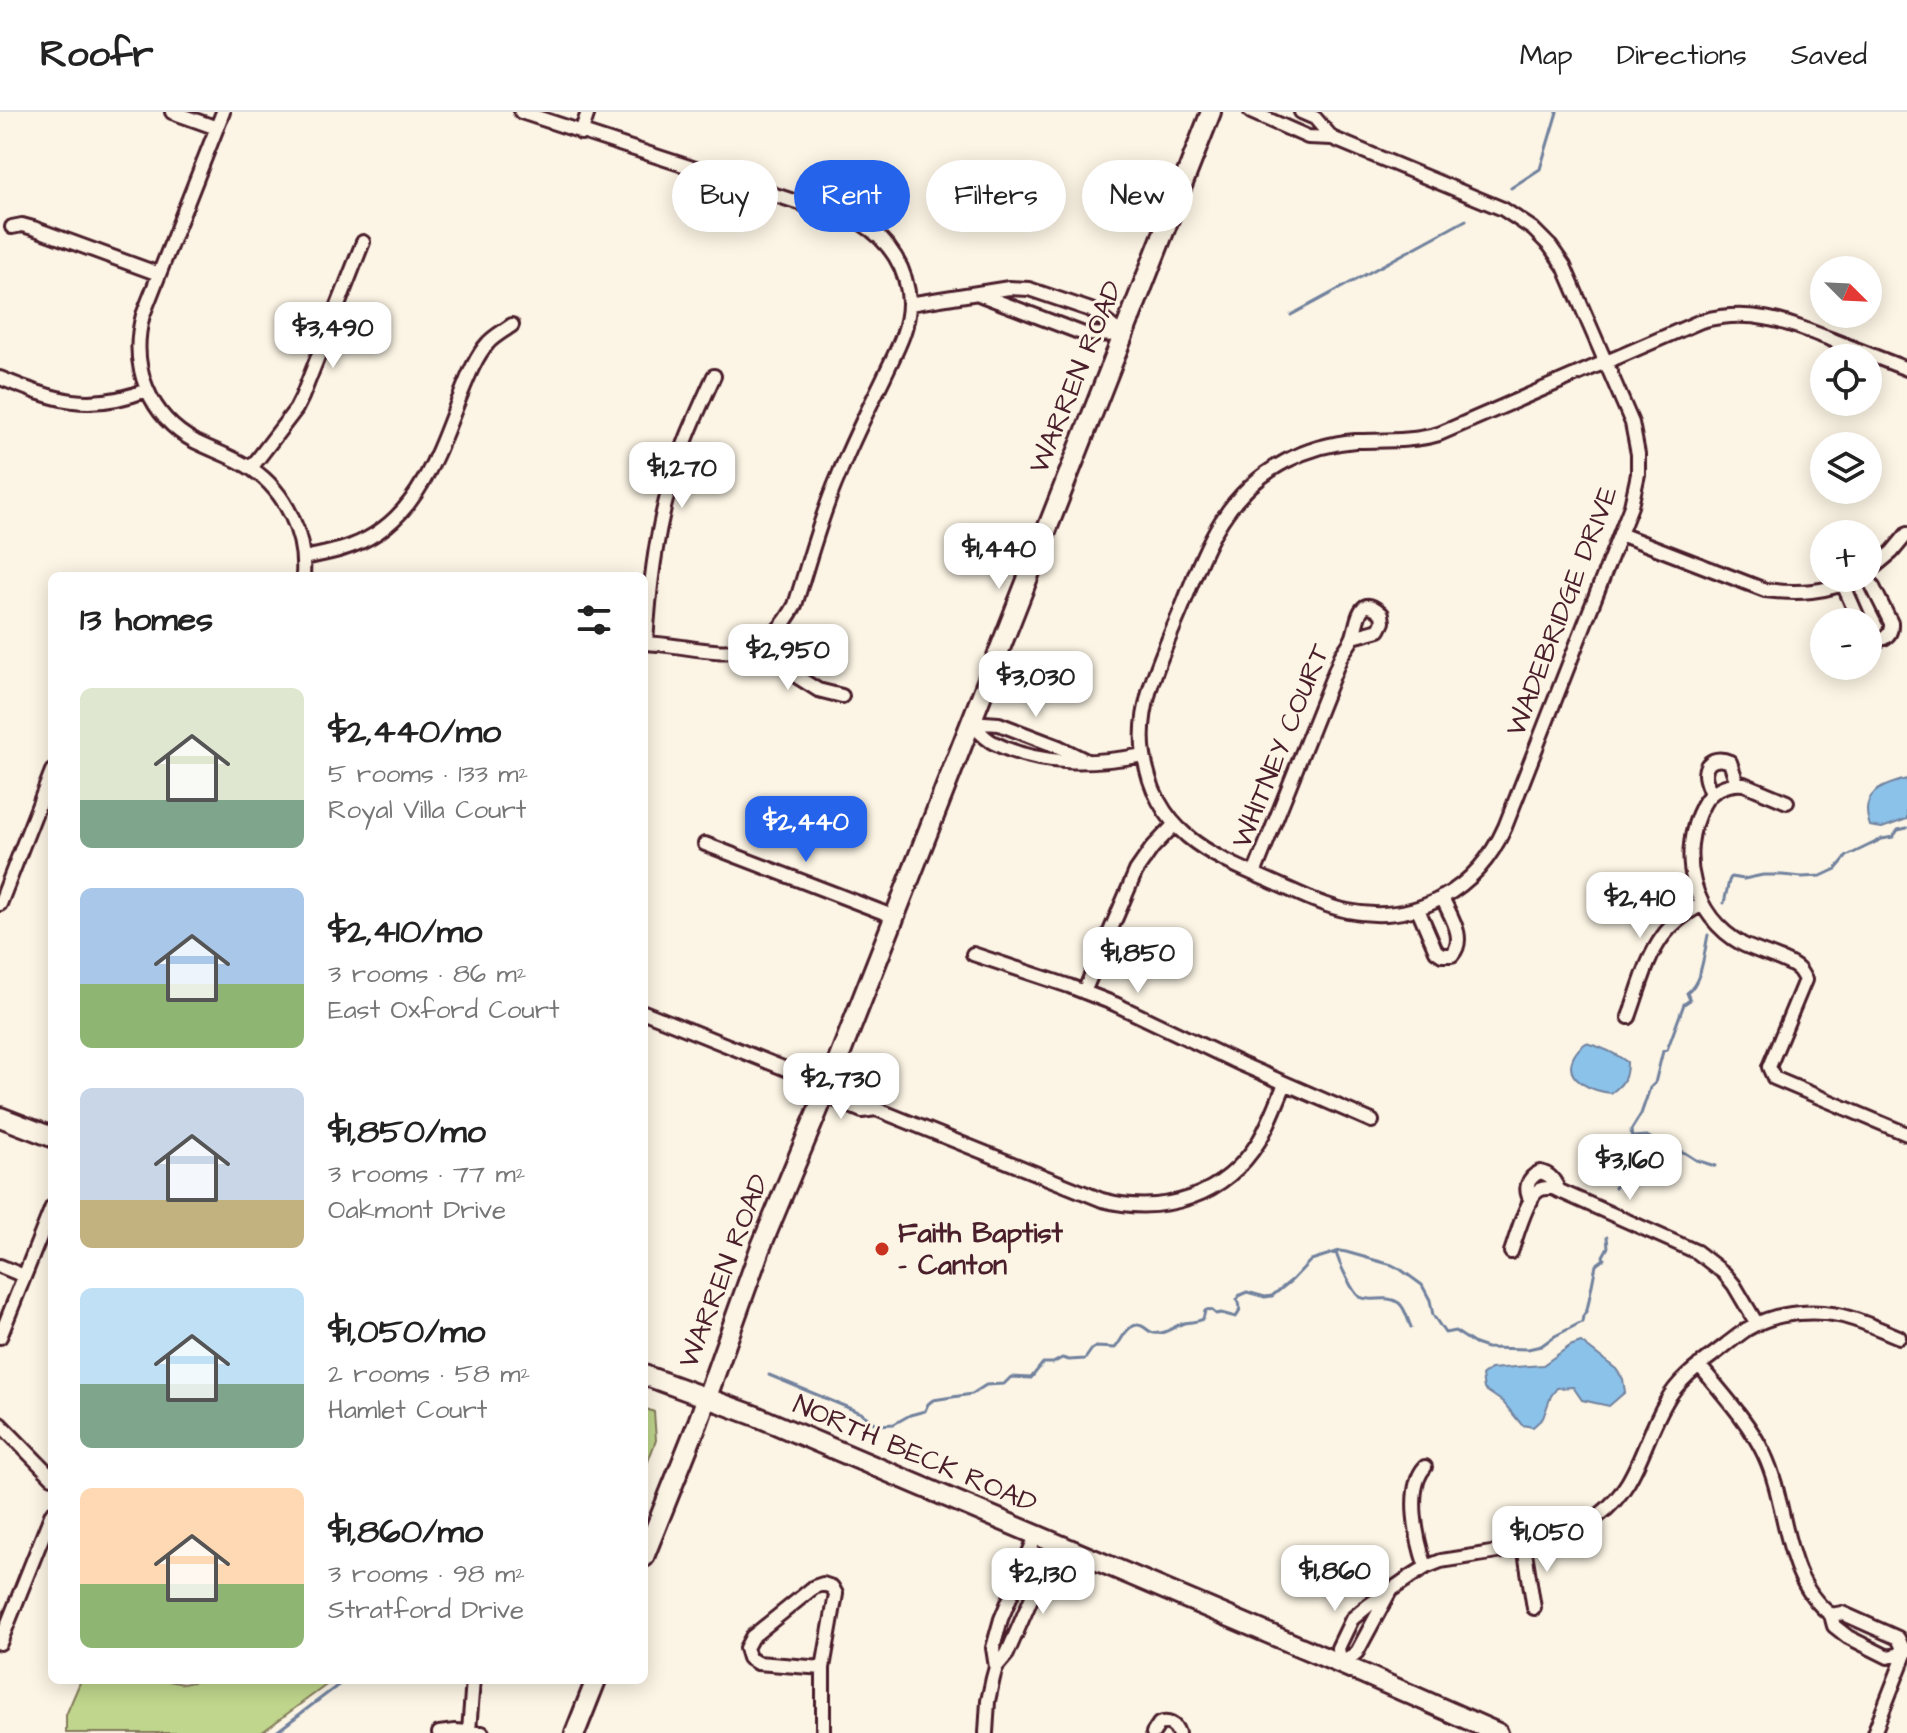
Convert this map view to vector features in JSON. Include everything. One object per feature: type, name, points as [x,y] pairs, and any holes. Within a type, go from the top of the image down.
[{"type":"street","points":[[172,112],[217,128]]},
{"type":"street","points":[[223,112],[143,315],[138,336],[139,365],[147,390],[160,413],[181,433],[251,468],[270,485],[286,506],[297,530],[303,572]]},
{"type":"street","points":[[521,112],[861,223],[881,238],[896,258],[906,280],[909,304],[903,336],[837,479],[795,605],[782,626],[762,642],[745,650],[724,653],[648,643]]},
{"type":"street","points":[[581,133],[588,112]]},
{"type":"street","name":"WARREN ROAD","points":[[648,1547],[760,1249],[828,1086],[1211,112]]},
{"type":"street","name":"WADEBRIDGE DRIVE","points":[[1251,112],[1308,137],[1332,138],[1503,209],[1533,229],[1564,266],[1632,423],[1638,454],[1635,493],[1500,838],[1489,856],[1461,885],[1411,910]]},
{"type":"street","name":"WADEBRIDGE DRIVE","points":[[1301,112],[1315,118],[1332,138]]},
{"type":"street","points":[[12,227],[22,225],[33,228],[159,274]]},
{"type":"street","points":[[251,468],[302,397],[363,242]]},
{"type":"street","points":[[909,304],[1009,288],[1029,289],[1091,310],[1123,335]]},
{"type":"street","points":[[978,294],[1084,334],[1123,335]]},
{"type":"street","points":[[1442,897],[1460,940],[1458,949],[1452,955],[1442,955],[1436,951],[1411,910],[1376,914],[1348,911],[1325,904],[1209,853],[1175,824],[1163,807],[1148,773],[1144,755],[1143,724],[1148,696],[1199,563],[1225,514],[1253,483],[1283,463],[1322,447],[1354,441],[1412,440],[1439,434],[1701,321],[1742,315],[1775,319],[1907,369]]},
{"type":"street","points":[[303,558],[361,542],[386,527],[406,508],[433,464],[477,360],[487,344],[512,325]]},
{"type":"street","points":[[648,609],[651,575],[665,506],[686,439],[714,376]]},
{"type":"street","points":[[0,378],[41,395],[70,402],[110,402],[147,390]]},
{"type":"street","points":[[1620,534],[1765,590],[1785,593],[1810,591]]},
{"type":"street","points":[[1882,562],[1907,534]]},
{"type":"street","points":[[1876,592],[1891,623],[1889,636],[1882,639]]},
{"type":"street","name":"WHITNEY COURT","points":[[1254,874],[1341,656],[1353,637]]},
{"type":"street","points":[[762,642],[799,678],[818,690],[842,696]]},
{"type":"street","points":[[970,722],[991,742],[1053,761],[1090,762],[1144,755]]},
{"type":"street","points":[[970,722],[999,724],[1090,762]]},
{"type":"street","points":[[1711,794],[1705,772],[1712,760],[1718,758],[1730,762],[1737,783]]},
{"type":"street","points":[[0,904],[48,781]]},
{"type":"street","points":[[1787,802],[1737,783],[1721,787],[1711,794],[1696,818],[1690,841],[1689,862],[1694,887],[1702,904],[1725,933],[1745,946],[1797,968],[1805,980],[1769,1067],[1774,1078],[1907,1134]]},
{"type":"street","points":[[1084,992],[1136,871],[1175,824]]},
{"type":"street","points":[[705,844],[895,917]]},
{"type":"street","points":[[1629,1017],[1649,962],[1665,933],[1685,914],[1702,904]]},
{"type":"street","points":[[973,954],[1084,992],[1149,1019],[1241,1064],[1372,1121]]},
{"type":"street","points":[[648,1014],[841,1089],[866,1100],[876,1109],[1117,1204],[1161,1205],[1192,1197],[1230,1175],[1261,1139],[1285,1084]]},
{"type":"street","points":[[0,1117],[48,1135]]},
{"type":"street","points":[[1511,1252],[1535,1193],[1544,1188],[1553,1188],[1686,1246],[1710,1260],[1734,1285],[1757,1324]]},
{"type":"street","points":[[0,1337],[48,1217]]},
{"type":"street","points":[[0,1266],[24,1276]]},
{"type":"street","points":[[1390,1591],[1357,1652],[1341,1665],[1338,1648],[1352,1619],[1390,1591],[1426,1567],[1441,1561],[1565,1536],[1600,1515],[1615,1501],[1635,1471],[1658,1417],[1681,1381],[1747,1329],[1798,1313],[1831,1314],[1855,1319],[1899,1337]]},
{"type":"street","points":[[1699,1365],[1764,1454],[1794,1561],[1819,1606],[1831,1615],[1834,1626],[1848,1637],[1888,1657],[1906,1651]]},
{"type":"street","name":"NORTH BECK ROAD","points":[[648,1376],[767,1421],[1498,1733]]},
{"type":"street","points":[[0,1424],[48,1473]]},
{"type":"street","points":[[1425,1467],[1418,1475],[1415,1515],[1416,1534],[1426,1567]]},
{"type":"street","points":[[0,1643],[48,1523]]},
{"type":"street","points":[[986,1733],[988,1701],[996,1667],[993,1648],[1001,1619],[1036,1536]]},
{"type":"street","points":[[996,1667],[1007,1654],[1055,1544]]},
{"type":"street","points":[[1524,1546],[1534,1608]]},
{"type":"street","points":[[823,1668],[757,1663],[746,1653],[752,1637],[814,1587],[823,1584],[832,1587],[836,1599],[823,1668],[823,1733]]},
{"type":"street","points":[[1831,1615],[1842,1613],[1898,1638],[1906,1651]]},
{"type":"street","points":[[1874,1733],[1906,1651]]},
{"type":"street","points":[[439,1733],[475,1732],[473,1684]]},
{"type":"street","points":[[575,1733],[594,1684]]},
{"type":"street","points":[[1153,1733],[1159,1724],[1166,1723],[1174,1726],[1178,1733]]},
{"type":"green space","points":[[648,1410],[654,1412],[656,1440],[648,1461]]},
{"type":"green space","points":[[79,1684],[328,1684],[261,1733],[66,1733],[66,1715]]},
{"type":"water","points":[[1907,779],[1907,819],[1882,828],[1870,826],[1867,815],[1869,799],[1880,789]]},
{"type":"water","points":[[1586,1043],[1607,1050],[1627,1062],[1624,1080],[1611,1093],[1589,1087],[1572,1073],[1573,1058]]},
{"type":"water","points":[[1581,1342],[1616,1369],[1623,1379],[1625,1392],[1609,1406],[1582,1400],[1573,1387],[1557,1388],[1543,1418],[1533,1427],[1522,1425],[1503,1402],[1484,1389],[1482,1376],[1490,1369],[1543,1365]]},
{"type":"waterway","points":[[1511,188],[1540,169],[1557,112]]},
{"type":"waterway","points":[[1291,315],[1466,220]]},
{"type":"waterway","points":[[1724,903],[1731,877],[1821,876],[1836,869],[1847,856],[1907,828]]},
{"type":"waterway","points":[[1615,1188],[1630,1153],[1631,1130],[1655,1083],[1663,1051],[1667,1050],[1684,1004],[1690,1000],[1687,993],[1699,975],[1708,935]]},
{"type":"waterway","points":[[1632,1137],[1647,1136],[1715,1166]]},
{"type":"waterway","points":[[769,1375],[861,1413],[877,1425],[894,1424],[925,1411],[933,1400],[972,1394],[986,1385],[1004,1384],[1011,1377],[1031,1378],[1043,1363],[1053,1363],[1062,1358],[1085,1359],[1096,1347],[1115,1348],[1133,1326],[1162,1333],[1203,1319],[1208,1310],[1236,1317],[1240,1310],[1237,1299],[1240,1295],[1247,1292],[1272,1296],[1311,1260],[1340,1251],[1392,1265],[1422,1285],[1433,1315],[1445,1333],[1455,1331],[1487,1348],[1528,1349],[1541,1346],[1582,1322],[1596,1265],[1604,1259],[1608,1247],[1607,1237]]},
{"type":"waterway","points":[[1336,1252],[1357,1295],[1365,1299],[1394,1300],[1405,1311],[1411,1327]]},
{"type":"waterway","points":[[275,1733],[340,1684]]},
{"type":"place","name":"Faith Baptist - Canton","points":[[882,1249]]}]
